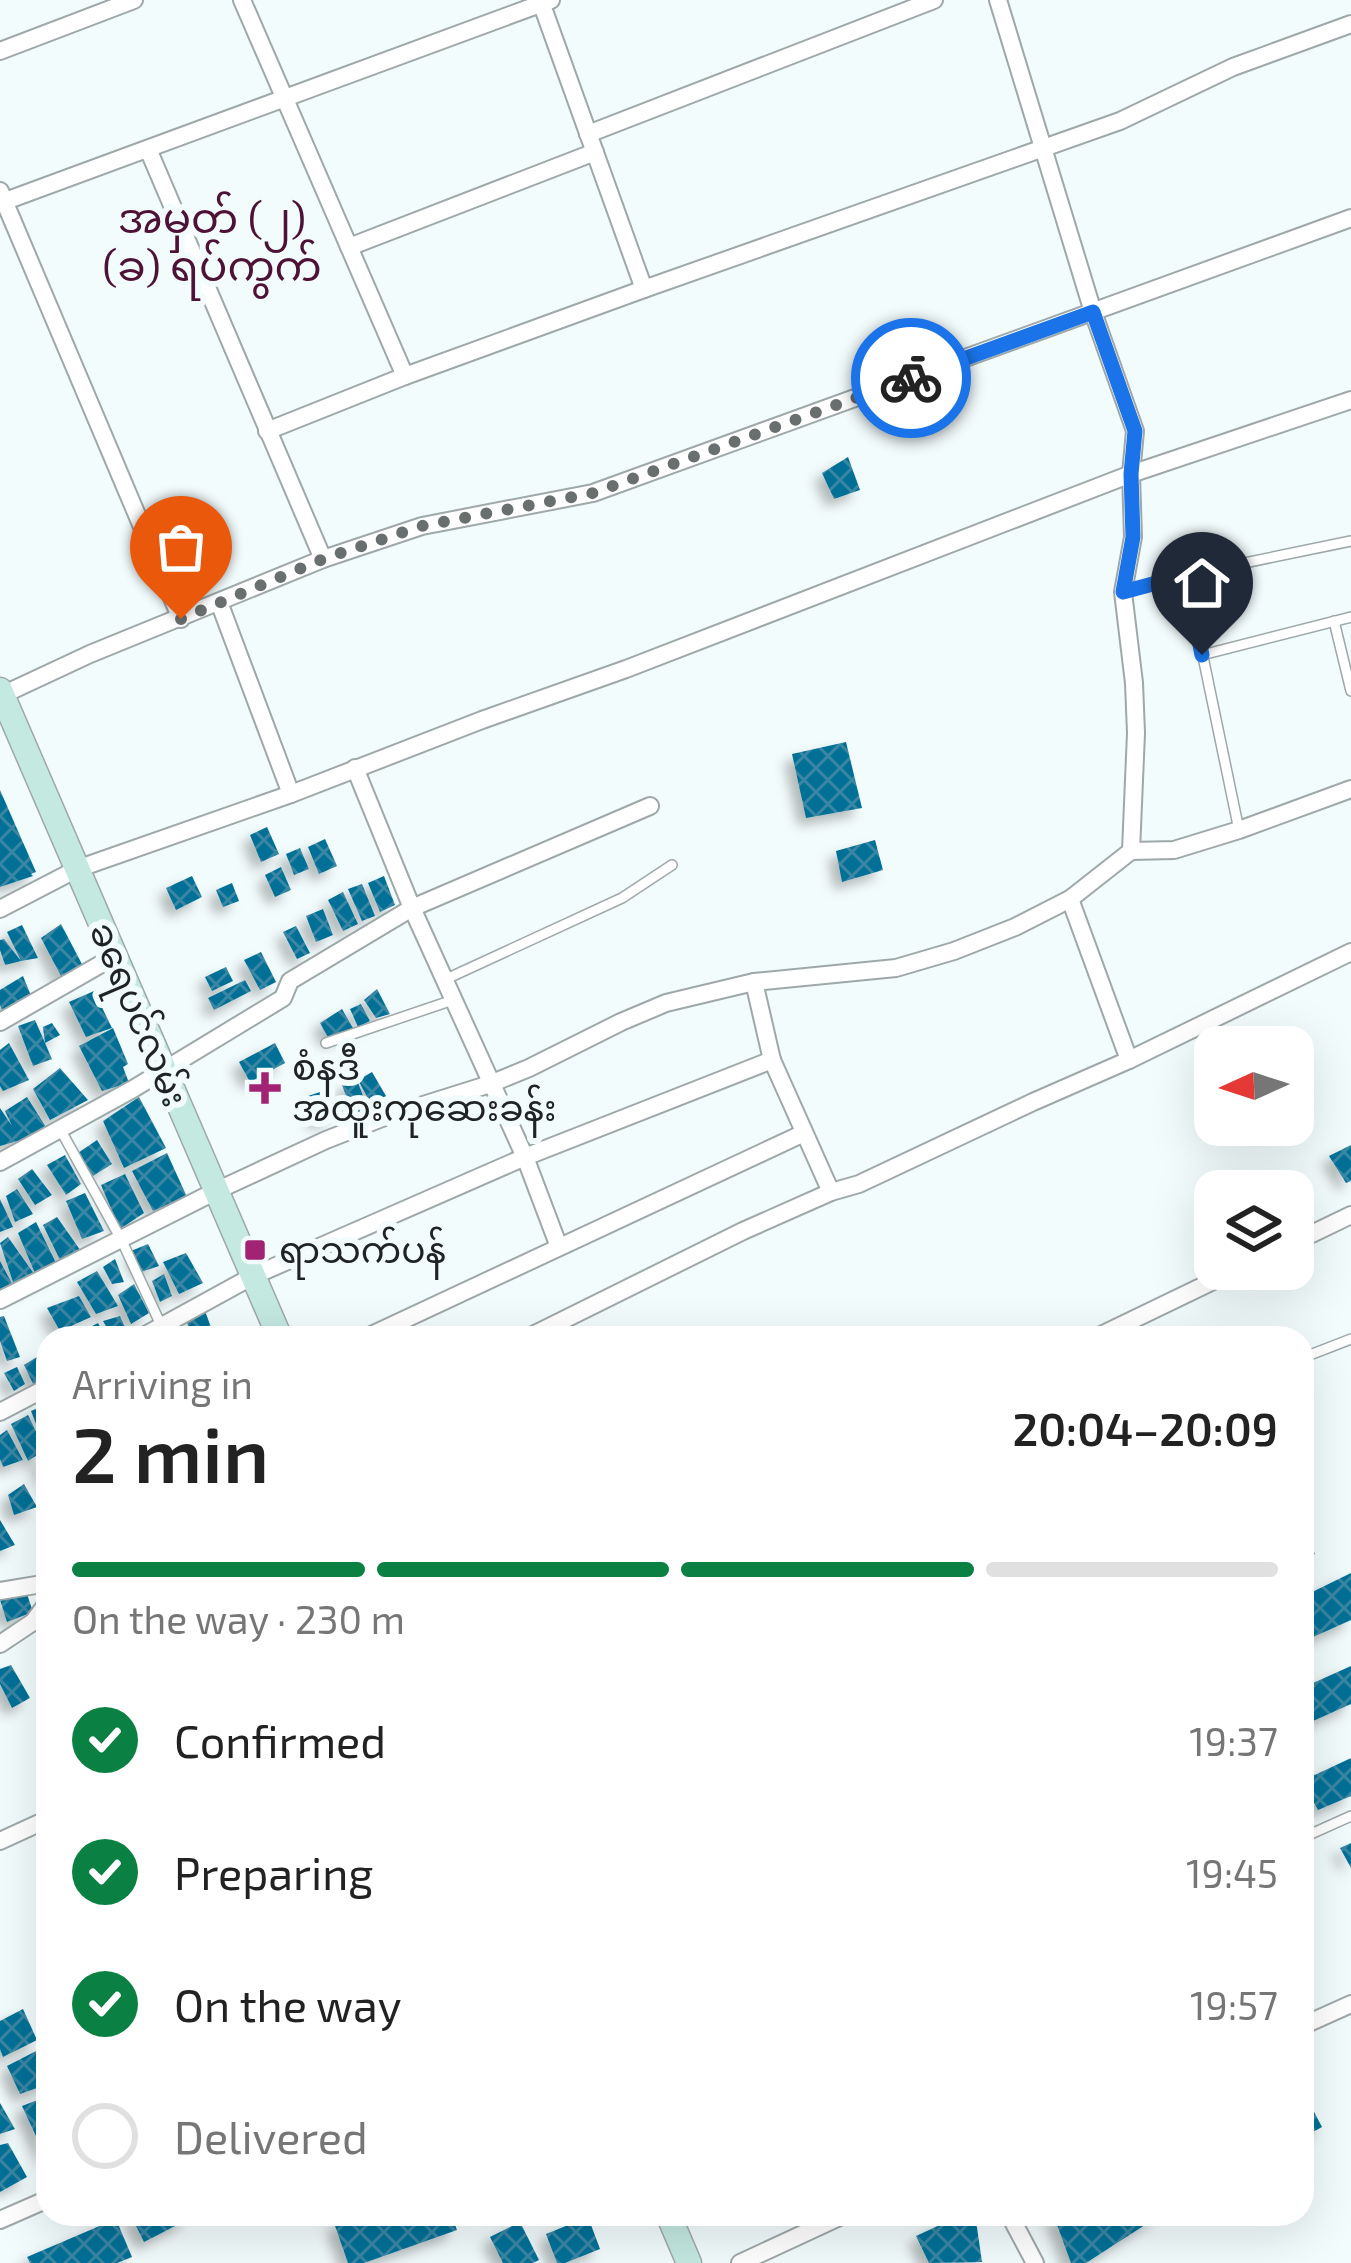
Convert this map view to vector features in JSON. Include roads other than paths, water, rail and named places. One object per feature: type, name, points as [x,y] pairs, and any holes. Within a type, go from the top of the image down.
[{"type":"main road","name":"ခရေပင်လမ်း","points":[[1,694],[275,1326]]},
{"type":"main road","points":[[673,2226],[689,2263]]},
{"type":"street","points":[[0,51],[134,0]]},
{"type":"street","points":[[242,0],[405,376]]},
{"type":"street","points":[[349,247],[934,0]]},
{"type":"street","points":[[998,0],[1093,312],[1135,431],[1133,537],[1123,592],[1136,733],[1132,851]]},
{"type":"street","points":[[181,619],[2,198],[547,2],[644,289]]},
{"type":"street","points":[[267,431],[644,289],[1120,121],[1233,67],[1351,24]]},
{"type":"street","points":[[148,149],[323,559]]},
{"type":"street","points":[[1,694],[323,559],[422,526],[593,493],[1351,218]]},
{"type":"street","points":[[0,909],[77,869],[626,669],[1131,474],[1351,400]]},
{"type":"street","points":[[219,602],[291,794]]},
{"type":"street","points":[[355,768],[412,908],[525,1157],[559,1247]]},
{"type":"street","points":[[0,1300],[216,1191],[382,1118],[529,1069],[666,1003],[754,982],[896,968],[954,951],[1070,898],[1132,851],[1174,850],[1351,789]]},
{"type":"street","points":[[0,1162],[283,998],[290,982],[412,908],[650,806]]},
{"type":"street","points":[[1070,898],[1129,1060]]},
{"type":"street","points":[[566,1326],[743,1231],[859,1184],[1351,952]]},
{"type":"street","points":[[0,1022],[115,956]]},
{"type":"street","points":[[754,982],[772,1060],[831,1192]]},
{"type":"street","points":[[174,1326],[253,1276],[525,1157],[772,1060]]},
{"type":"street","points":[[391,1326],[804,1133]]},
{"type":"street","points":[[1314,1233],[1351,1215]]},
{"type":"street","points":[[1120,1326],[1194,1290]]},
{"type":"street","points":[[0,1412],[36,1393]]},
{"type":"street","points":[[0,1592],[36,1585]]},
{"type":"street","points":[[0,1644],[36,1618]]},
{"type":"street","points":[[0,1841],[36,1824]]},
{"type":"street","points":[[1314,2021],[1351,2004]]},
{"type":"street","points":[[0,2220],[36,2204]]},
{"type":"street","points":[[740,2263],[820,2226]]},
{"type":"street","points":[[1015,2226],[1035,2263]]},
{"type":"lane","points":[[1123,592],[1351,541]]},
{"type":"lane","points":[[1186,575],[1239,830]]},
{"type":"lane","points":[[1202,655],[1351,617]]},
{"type":"lane","points":[[1334,621],[1351,691]]},
{"type":"lane","points":[[444,980],[622,898],[672,865]]},
{"type":"lane","points":[[326,1043],[453,1000]]},
{"type":"lane","points":[[60,1129],[162,1326]]},
{"type":"lane","points":[[1314,1353],[1351,1339]]},
{"type":"lane","points":[[1314,1833],[1351,1816]]},
{"type":"place","name":"စံနဒီ အထူးကုဆေးခန်း","points":[[265,1088]]},
{"type":"place","name":"ရာသက်ပန်","points":[[255,1250]]},
{"type":"district","name":"အမှတ် (၂) (ခ) ရပ်ကွက်","points":[[212,242]]}]
